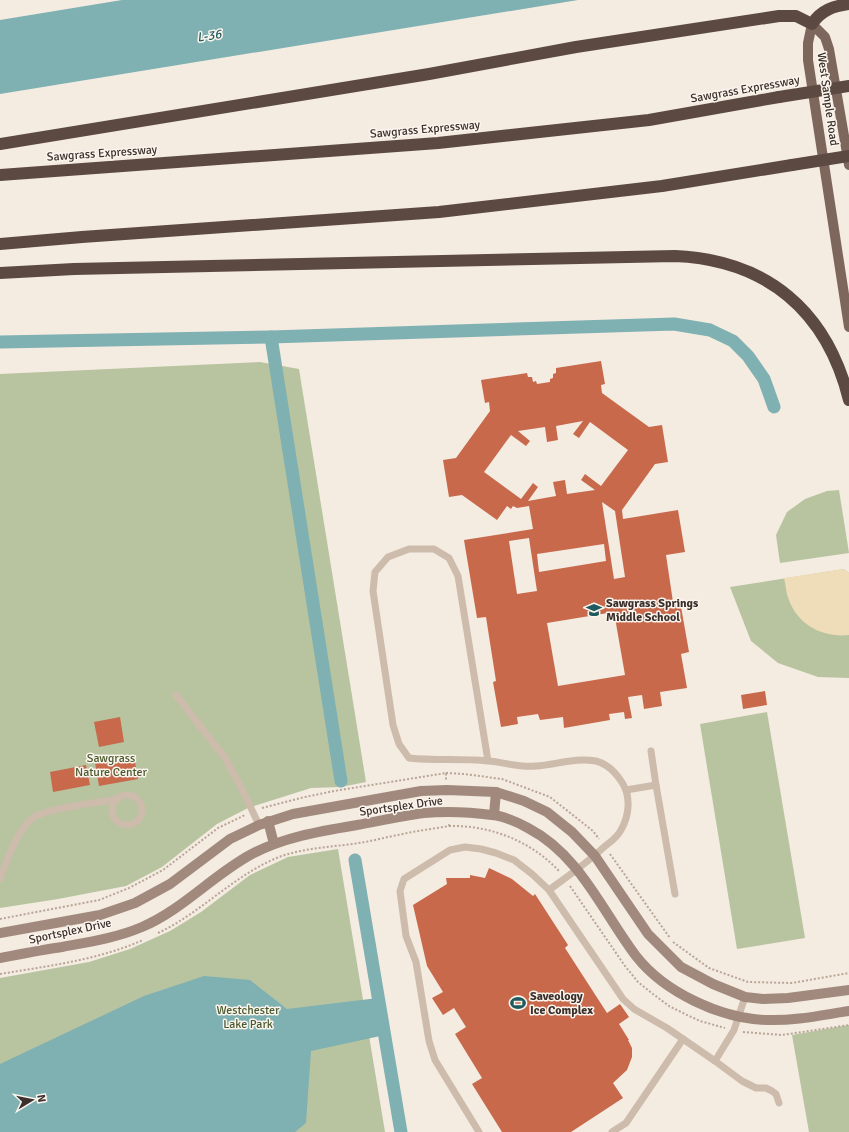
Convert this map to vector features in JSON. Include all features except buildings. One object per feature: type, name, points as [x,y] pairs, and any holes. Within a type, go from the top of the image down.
[{"type":"highway","points":[[0,144],[429,74],[592,44],[771,17],[790,15],[802,18],[812,24],[818,16],[828,9],[835,6],[849,4]]},
{"type":"highway","name":"Sawgrass Expressway","points":[[0,176],[438,143],[649,120],[849,86]]},
{"type":"highway","points":[[0,244],[90,236],[439,212],[662,186],[849,156]]},
{"type":"highway","points":[[0,273],[82,269],[659,256],[704,258],[732,265],[760,278],[786,294],[797,304],[817,326],[831,349],[842,375],[849,400]]},
{"type":"main road","name":"West Sample Road","points":[[812,24],[825,36],[829,49],[849,166]]},
{"type":"main road","name":"West Sample Road","points":[[812,24],[808,43],[808,60],[849,327]]},
{"type":"street","name":"Sportsplex Drive","points":[[0,933],[100,915],[135,903],[170,884],[230,838],[263,823],[305,811],[421,791],[447,790],[496,792],[524,800],[547,812],[572,832],[595,856],[648,934],[681,967],[713,984],[745,997],[762,999],[788,998],[849,990]]},
{"type":"street","points":[[494,815],[496,792]]},
{"type":"street","name":"Sportsplex Drive","points":[[0,958],[98,941],[142,927],[182,905],[215,879],[251,855],[274,844],[314,832],[424,813],[448,812],[494,815],[514,821],[538,833],[558,848],[587,882],[637,957],[661,980],[688,997],[721,1012],[739,1017],[767,1020],[812,1017],[849,1010]]},
{"type":"street","points":[[263,823],[274,844]]},
{"type":"lane","points":[[488,760],[458,576],[449,558],[434,549],[409,549],[388,557],[376,572],[373,591],[393,725],[399,744],[409,758],[426,760],[488,760],[526,767],[584,760],[598,761],[608,766],[619,777],[626,790],[629,801],[627,816],[615,839],[577,870],[549,890]]},
{"type":"lane","points":[[176,695],[225,758],[263,823]]},
{"type":"lane","points":[[651,751],[675,894]]},
{"type":"lane","points":[[626,790],[656,785]]},
{"type":"lane","points":[[0,879],[6,862],[24,827],[34,817],[48,812],[117,800],[121,797],[131,796],[139,801],[142,810],[136,823],[127,825],[122,824],[114,818],[112,808],[117,800]]},
{"type":"lane","points":[[478,1132],[435,1060],[429,1041],[416,962],[406,936],[400,891],[404,879],[450,850],[465,847],[481,849],[514,860],[532,874],[549,890],[623,999],[634,1009],[667,1028],[715,1061],[742,1082],[756,1088],[766,1088],[772,1090],[776,1094],[779,1103]]},
{"type":"lane","points":[[715,1061],[734,1030],[745,997]]},
{"type":"lane","points":[[612,1132],[626,1123],[683,1039]]},
{"type":"path","points":[[446,774],[464,774],[502,779],[550,797],[593,831],[671,940],[709,968],[748,982],[792,983],[849,973]]},
{"type":"path","points":[[157,934],[199,909],[247,874],[278,858],[297,852],[340,844],[365,842],[399,834],[449,826],[448,812]]},
{"type":"path","points":[[0,974],[85,960],[130,946],[143,940]]},
{"type":"green space","name":"Sawgrass Nature Center","points":[[260,362],[299,369],[366,782],[341,787],[311,788],[248,808],[217,824],[162,867],[126,886],[0,908],[0,374]]},
{"type":"green space","points":[[839,490],[849,553],[780,563],[776,535],[787,512],[805,499],[827,491]]},
{"type":"green space","points":[[844,569],[849,573],[849,678],[818,677],[778,663],[751,641],[730,587]]},
{"type":"green space","points":[[767,712],[805,938],[737,949],[700,724]]},
{"type":"green space","name":"Westchester Lake Park","points":[[338,849],[385,1132],[0,1132],[0,978],[89,962],[130,949],[170,931],[201,912],[250,875],[288,857]]},
{"type":"green space","points":[[849,1025],[849,1132],[809,1132],[792,1035]]},
{"type":"sand","points":[[844,569],[849,573],[849,635],[821,632],[805,623],[793,609],[788,597],[784,578]]},
{"type":"water","name":"L-36","points":[[122,0],[578,0],[0,94],[0,20]]},
{"type":"water","points":[[204,976],[250,980],[287,1009],[378,998],[385,1035],[311,1051],[306,1123],[295,1132],[0,1132],[0,1064],[144,996]]},
{"type":"waterway","points":[[0,342],[271,337],[674,324],[710,330],[733,341],[748,356],[764,379],[774,407]]},
{"type":"waterway","points":[[271,337],[341,781]]},
{"type":"waterway","points":[[355,860],[401,1132]]},
{"type":"place","name":"Sawgrass Springs Middle School","points":[[594,610]]},
{"type":"place","name":"Saveology Ice Complex","points":[[518,1003]]}]
